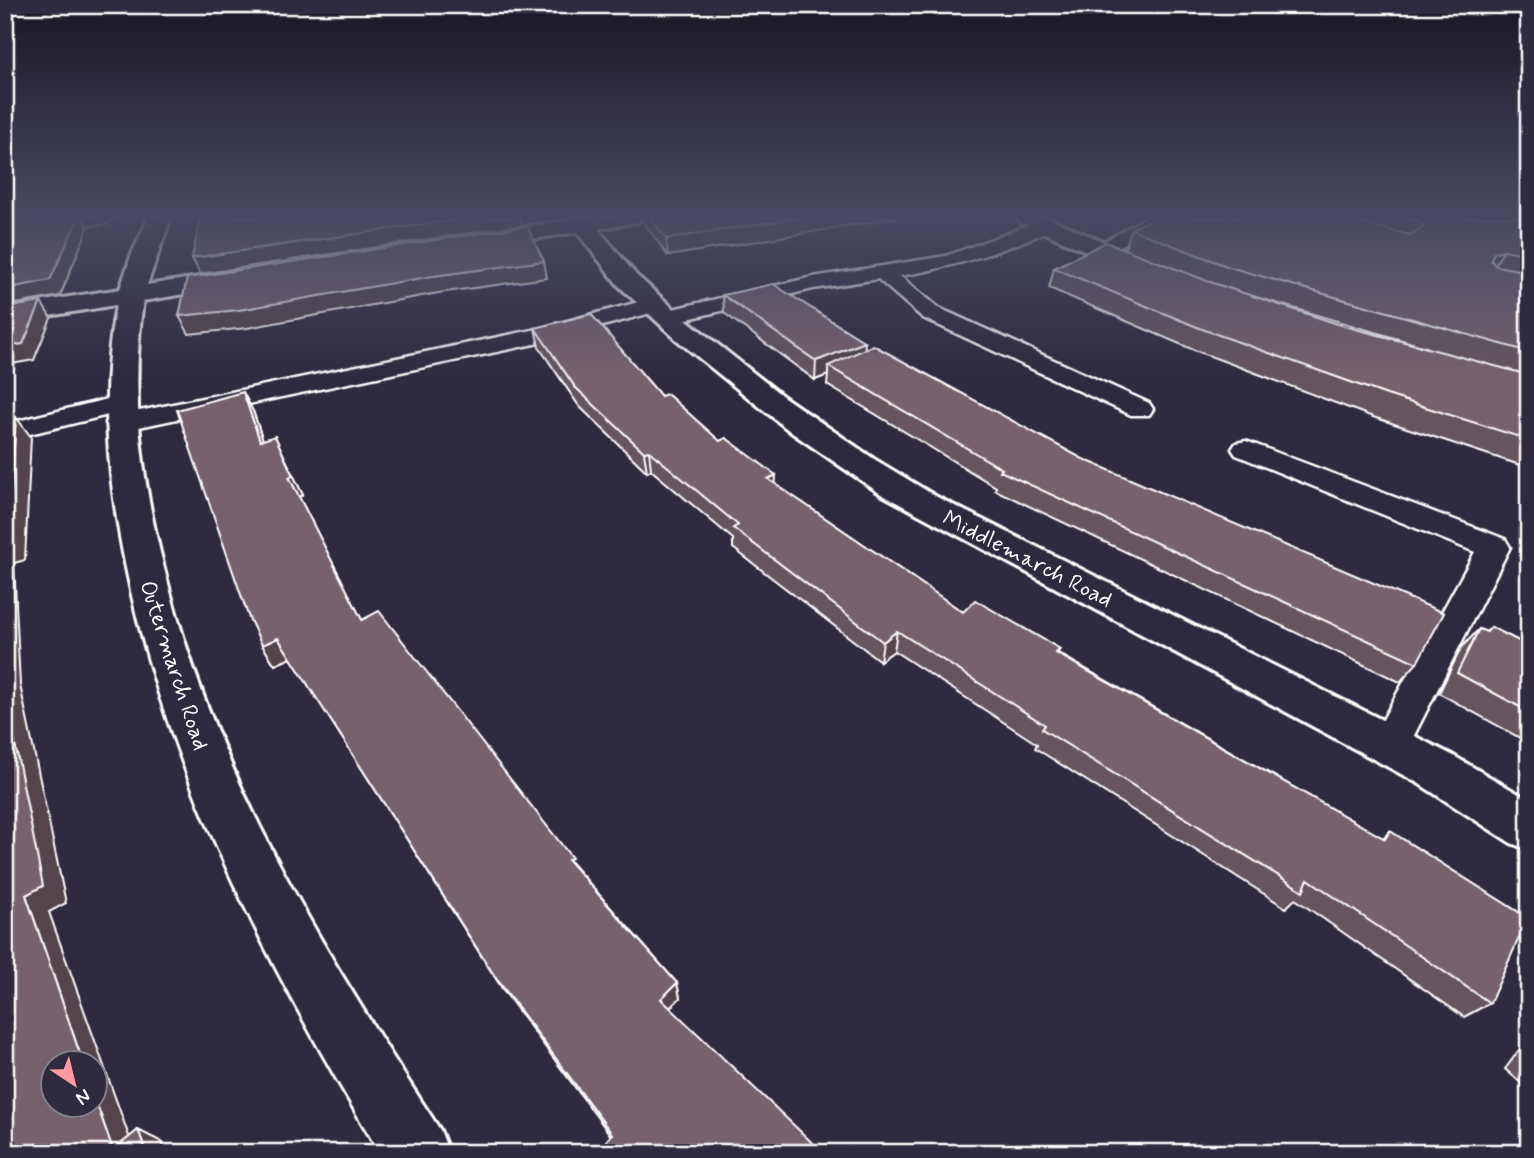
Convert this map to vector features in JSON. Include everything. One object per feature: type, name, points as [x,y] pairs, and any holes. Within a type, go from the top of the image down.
[{"type":"street","name":"Outermarch Road","points":[[136,271],[120,368],[120,414],[128,498],[156,621],[189,724],[259,878],[349,1045],[417,1153]]},
{"type":"street","name":"Middlemarch Road","points":[[621,271],[660,311],[745,384],[881,480],[925,506],[1390,745],[1529,827]]},
{"type":"street","points":[[1154,271],[1172,278]]},
{"type":"street","points":[[5,315],[256,276]]},
{"type":"lane","points":[[5,432],[120,414],[813,283],[899,271]]},
{"type":"lane","points":[[885,274],[931,313],[1140,409]]},
{"type":"lane","points":[[1245,449],[1494,547],[1390,745]]},
{"type":"building","points":[[5,271],[54,271],[50,280],[5,289]]},
{"type":"building","points":[[233,271],[470,271],[239,310],[179,316],[187,278]]},
{"type":"building","points":[[1061,271],[1182,271],[1344,326],[1529,375],[1529,440],[1387,395],[1202,329]]},
{"type":"building","points":[[1243,271],[1529,272],[1529,352]]},
{"type":"building","points":[[773,284],[865,342],[816,361],[723,295]]},
{"type":"building","points":[[41,302],[23,344],[5,347],[5,308]]},
{"type":"building","points":[[591,314],[661,396],[667,394],[720,441],[726,438],[776,475],[768,479],[963,612],[975,600],[1060,649],[1056,653],[1385,839],[1390,831],[1528,918],[1490,1003],[1308,879],[1303,891],[1042,729],[1045,725],[897,631],[883,642],[733,528],[738,525],[649,451],[644,452],[575,387],[535,328]]},
{"type":"building","points":[[873,345],[1083,459],[1444,613],[1417,663],[1000,471],[1002,469],[828,366]]},
{"type":"building","points":[[243,392],[260,441],[275,436],[293,476],[289,477],[362,620],[379,611],[572,858],[568,860],[677,983],[661,999],[823,1153],[598,1151],[612,1134],[494,975],[278,638],[262,645],[249,618],[177,410]]},
{"type":"building","points":[[16,417],[8,540],[5,541],[5,420]]},
{"type":"building","points":[[1491,627],[1529,646],[1529,712],[1457,673],[1479,629],[1487,632]]},
{"type":"building","points":[[5,693],[43,886],[26,895],[79,1050],[38,1050],[38,1120],[102,1120],[113,1150],[138,1130],[147,1153],[5,1153]]}]
